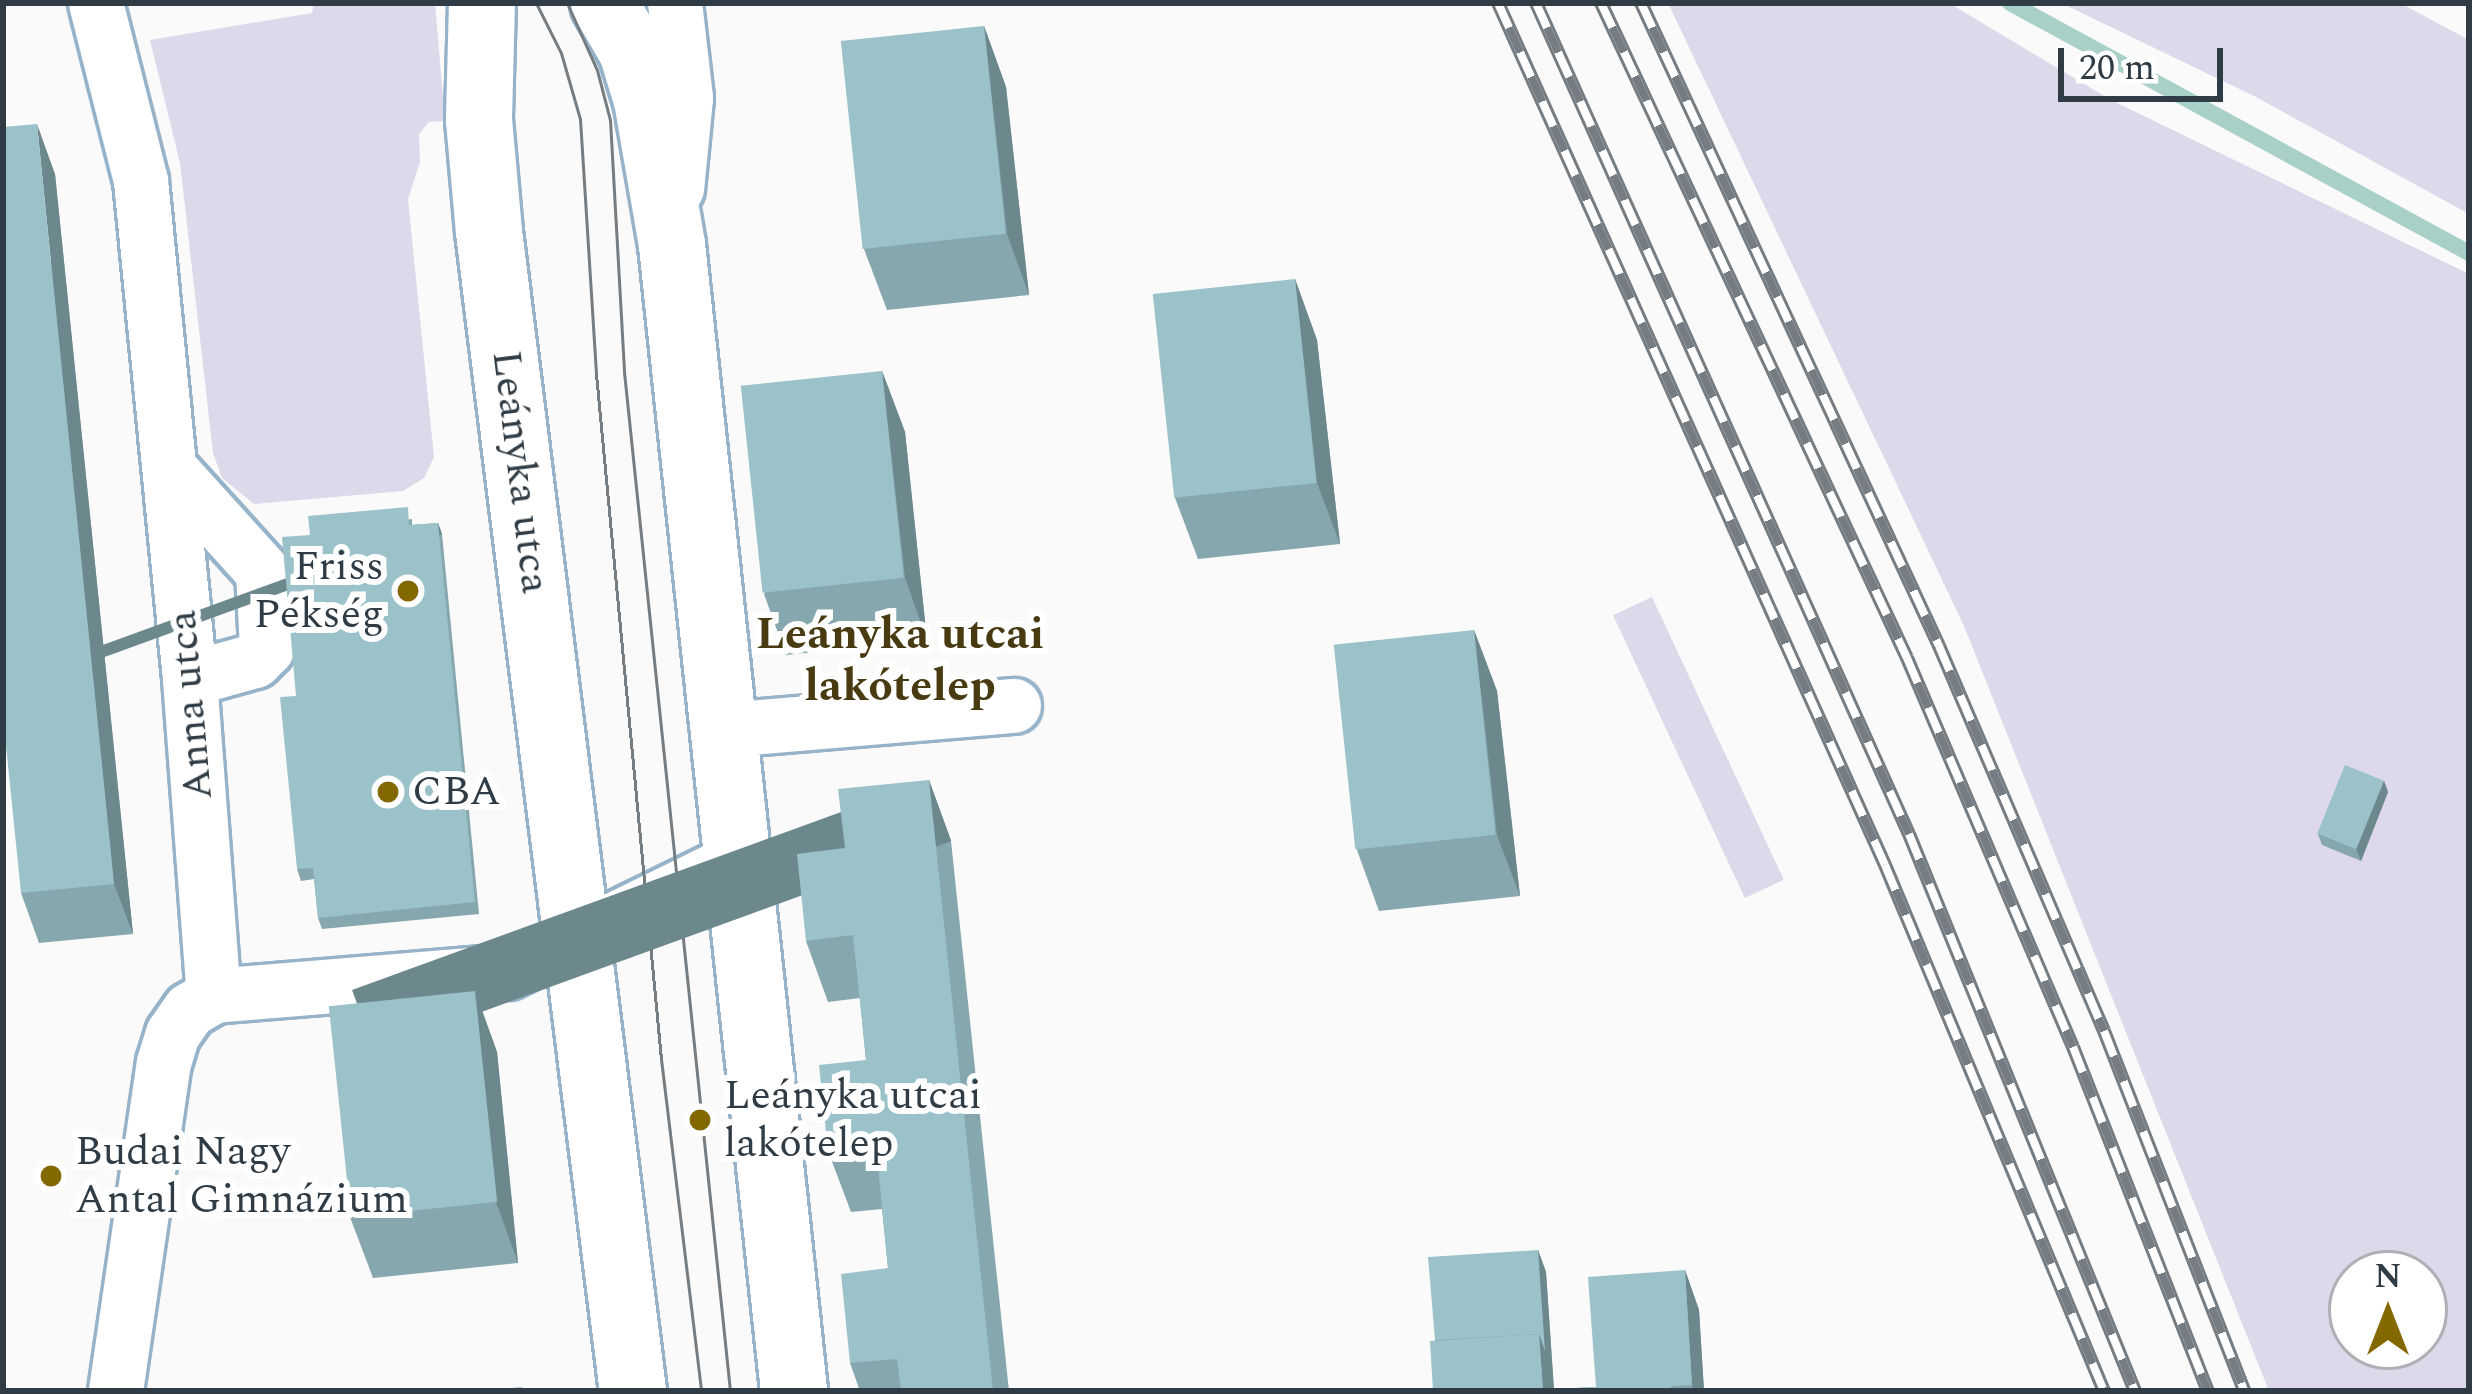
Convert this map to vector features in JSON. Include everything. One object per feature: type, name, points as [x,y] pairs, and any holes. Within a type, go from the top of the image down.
[{"type":"main road","name":"Leányka utca","points":[[482,3],[479,120],[489,232],[633,1391]]},
{"type":"main road","points":[[604,3],[632,51],[647,100],[673,245],[794,1391]]},
{"type":"street","name":"Anna utca","points":[[96,3],[141,181],[190,679],[214,996]]},
{"type":"street","points":[[673,245],[686,98],[675,3]]},
{"type":"street","points":[[170,470],[263,572],[267,649],[255,662],[190,679]]},
{"type":"street","points":[[727,730],[1014,706]]},
{"type":"street","points":[[116,1391],[164,1063],[173,1034],[190,1010],[214,996],[466,980],[508,972],[739,859]]},
{"type":"shaded area","points":[[314,3],[435,3],[445,121],[429,122],[419,134],[420,162],[408,199],[434,457],[424,478],[403,491],[254,504],[222,478],[213,453],[180,163],[150,40],[312,13]]},
{"type":"shaded area","points":[[1668,3],[1949,3],[2111,100],[2469,274],[2469,1391],[2269,1391],[1964,626]]},
{"type":"shaded area","points":[[2061,3],[2400,3],[2469,40],[2469,214],[2256,97]]},
{"type":"shaded area","points":[[1652,597],[1784,880],[1745,898],[1613,615]]},
{"type":"building","points":[[984,26],[1006,234],[863,249],[841,41]]},
{"type":"building","points":[[37,124],[114,884],[21,893],[3,716],[3,127]]},
{"type":"building","points":[[1295,279],[1316,483],[1174,498],[1153,294]]},
{"type":"building","points":[[882,371],[904,578],[763,593],[741,386]]},
{"type":"building","points":[[408,507],[409,525],[438,523],[475,902],[318,918],[313,868],[297,869],[280,697],[296,696],[282,537],[310,535],[308,516]]},
{"type":"building","points":[[1474,630],[1496,835],[1355,850],[1334,645]]},
{"type":"building","points":[[2345,765],[2384,781],[2356,849],[2317,834]]},
{"type":"building","points":[[929,780],[993,1391],[901,1391],[897,1359],[850,1363],[841,1274],[888,1268],[876,1146],[828,1151],[819,1065],[866,1060],[853,935],[806,941],[797,854],[845,848],[838,789]]},
{"type":"building","points":[[475,991],[497,1202],[351,1217],[329,1006]]},
{"type":"building","points":[[1538,1250],[1545,1351],[1539,1334],[1435,1340],[1428,1257]]},
{"type":"building","points":[[1685,1270],[1692,1385],[1671,1386],[1671,1391],[1433,1391],[1430,1341],[1539,1334],[1543,1390],[1596,1387],[1588,1277]]},
{"type":"waterway","points":[[2010,3],[2469,253]]},
{"type":"tram line","points":[[536,3],[561,53],[580,119],[596,374],[661,1059],[701,1391]]},
{"type":"tram line","points":[[567,3],[597,70],[610,120],[624,372],[730,1391]]},
{"type":"railway","points":[[1498,3],[1885,865],[2104,1391]]},
{"type":"railway","points":[[1536,3],[1909,834],[2135,1391]]},
{"type":"railway","points":[[1601,3],[1907,658],[2073,1047],[2208,1391]]},
{"type":"railway","points":[[1641,3],[1939,646],[2104,1031],[2244,1391]]},
{"type":"place","name":"Friss Pékség","points":[[408,591]]},
{"type":"place","name":"CBA","points":[[388,792]]},
{"type":"place","name":"Leányka utcai lakótelep","points":[[700,1120]]},
{"type":"place","name":"Budai Nagy Antal Gimnázium","points":[[51,1176]]},
{"type":"district","name":"Leányka utcai lakótelep","points":[[900,661]]}]
